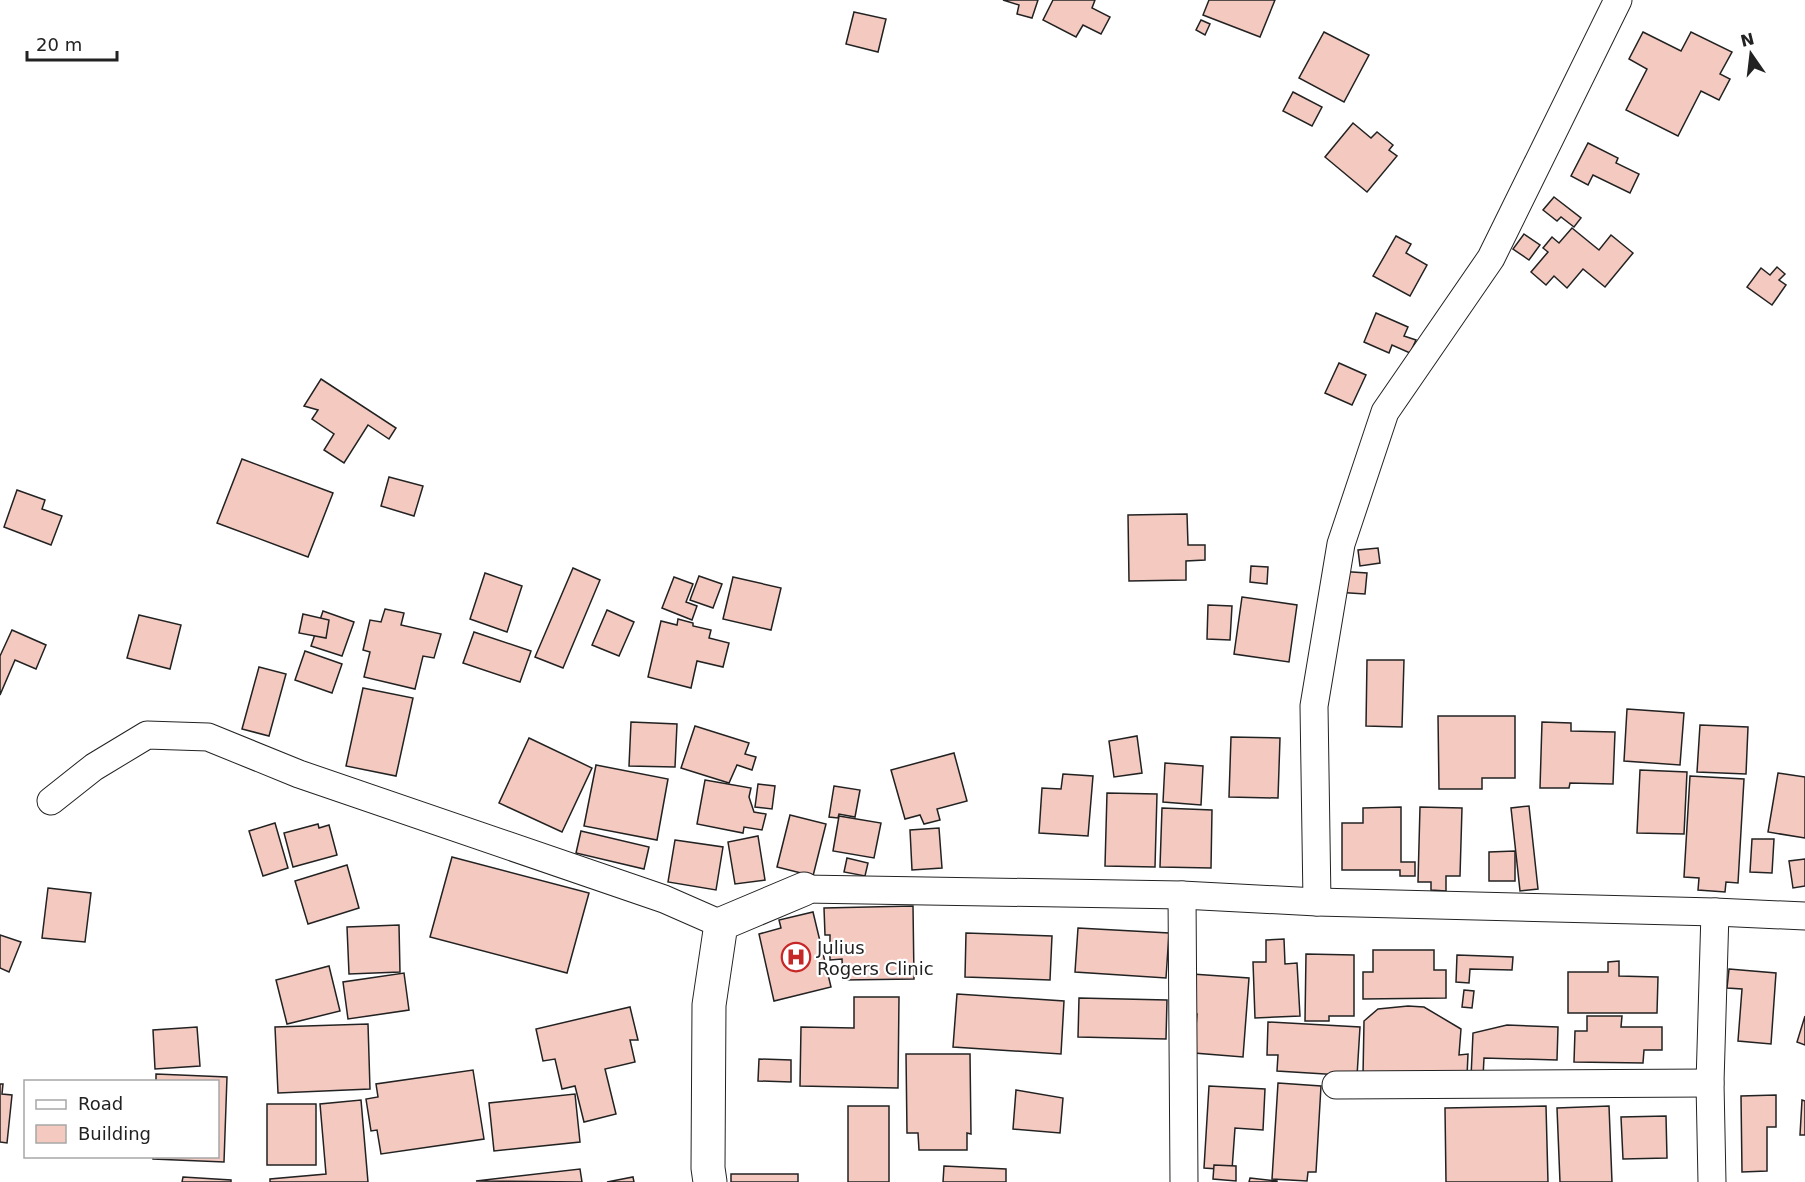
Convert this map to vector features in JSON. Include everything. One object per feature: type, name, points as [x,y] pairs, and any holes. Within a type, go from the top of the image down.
[{"type":"street","points":[[1317,902],[1314,706],[1341,544],[1385,412],[1491,258],[1618,0]]},
{"type":"street","points":[[51,801],[94,767],[147,735],[208,737],[299,774],[664,899],[721,924],[804,889],[1182,895],[1317,902],[1805,916]]},
{"type":"street","points":[[1182,895],[1184,1182]]},
{"type":"street","points":[[1712,1182],[1710,1083],[1714,912]]},
{"type":"street","points":[[710,1182],[708,1168],[709,1005],[721,924]]},
{"type":"street","points":[[1336,1085],[1710,1083]]},
{"type":"building","points":[[1003,0],[1038,0],[1032,18],[1017,14],[1019,5]]},
{"type":"building","points":[[1053,0],[1095,0],[1092,8],[1110,17],[1101,34],[1083,25],[1076,37],[1043,20]]},
{"type":"building","points":[[1209,0],[1275,0],[1260,37],[1203,15]]},
{"type":"building","points":[[854,12],[886,19],[878,52],[846,44]]},
{"type":"building","points":[[1201,20],[1210,24],[1205,35],[1196,30]]},
{"type":"building","points":[[1324,32],[1369,55],[1344,102],[1299,78]]},
{"type":"building","points":[[1643,32],[1681,51],[1691,32],[1732,52],[1720,74],[1730,79],[1719,100],[1701,91],[1678,136],[1626,110],[1647,69],[1629,59]]},
{"type":"building","points":[[1293,92],[1322,107],[1312,126],[1283,111]]},
{"type":"building","points":[[1353,123],[1371,138],[1377,132],[1393,145],[1389,150],[1397,156],[1367,192],[1325,157]]},
{"type":"building","points":[[1588,143],[1618,158],[1616,163],[1639,174],[1630,193],[1593,175],[1588,185],[1571,176]]},
{"type":"building","points":[[1554,197],[1581,218],[1574,227],[1561,217],[1557,221],[1543,210]]},
{"type":"building","points":[[1572,228],[1599,250],[1611,235],[1633,253],[1605,287],[1583,269],[1567,288],[1554,276],[1546,285],[1531,272],[1548,252],[1543,248],[1552,237],[1559,243]]},
{"type":"building","points":[[1524,234],[1540,245],[1529,260],[1513,249]]},
{"type":"building","points":[[1396,236],[1411,244],[1406,253],[1427,265],[1410,296],[1373,276]]},
{"type":"building","points":[[1777,267],[1785,274],[1779,280],[1786,285],[1772,305],[1747,287],[1761,268],[1770,275]]},
{"type":"building","points":[[1376,313],[1408,327],[1404,336],[1416,340],[1410,353],[1392,345],[1389,353],[1364,342]]},
{"type":"building","points":[[1339,363],[1366,375],[1352,405],[1325,393]]},
{"type":"building","points":[[321,379],[396,428],[389,439],[368,425],[344,463],[324,450],[334,434],[312,419],[318,410],[304,406]]},
{"type":"building","points":[[242,459],[333,493],[308,557],[217,523]]},
{"type":"building","points":[[389,477],[423,486],[414,516],[381,506]]},
{"type":"building","points":[[17,490],[45,500],[42,509],[62,516],[51,545],[4,527]]},
{"type":"building","points":[[1187,514],[1188,545],[1205,545],[1205,560],[1186,561],[1186,580],[1129,581],[1128,515]]},
{"type":"building","points":[[1378,548],[1380,563],[1360,566],[1358,550]]},
{"type":"building","points":[[1251,566],[1268,567],[1267,584],[1250,582]]},
{"type":"building","points":[[573,568],[600,580],[563,668],[535,657]]},
{"type":"building","points":[[1337,571],[1367,573],[1365,594],[1335,592]]},
{"type":"building","points":[[485,573],[522,586],[507,632],[470,619]]},
{"type":"building","points":[[699,576],[722,584],[713,608],[690,600]]},
{"type":"building","points":[[674,577],[693,584],[686,602],[697,606],[692,620],[662,608]]},
{"type":"building","points":[[733,577],[781,588],[771,630],[723,619]]},
{"type":"building","points":[[1242,597],[1297,605],[1289,662],[1234,654]]},
{"type":"building","points":[[1208,605],[1232,606],[1230,640],[1207,639]]},
{"type":"building","points":[[385,609],[404,613],[401,625],[441,634],[434,658],[423,656],[415,689],[364,677],[370,652],[363,650],[370,620],[381,622]]},
{"type":"building","points":[[607,610],[634,622],[619,656],[592,645]]},
{"type":"building","points":[[323,611],[354,622],[342,656],[311,646]]},
{"type":"building","points":[[303,614],[329,620],[326,638],[299,633]]},
{"type":"building","points":[[139,615],[181,625],[170,669],[127,658]]},
{"type":"building","points":[[678,619],[693,623],[693,626],[711,630],[709,638],[729,643],[723,667],[697,661],[691,688],[648,677],[661,621],[677,625]]},
{"type":"building","points":[[12,630],[46,645],[36,669],[15,660],[0,695],[0,656]]},
{"type":"building","points":[[474,632],[531,651],[520,682],[463,663]]},
{"type":"building","points":[[305,651],[342,664],[332,693],[295,680]]},
{"type":"building","points":[[1367,660],[1404,660],[1402,727],[1366,726]]},
{"type":"building","points":[[259,667],[286,674],[269,736],[242,729]]},
{"type":"building","points":[[363,688],[413,698],[396,776],[346,766]]},
{"type":"building","points":[[1627,709],[1684,713],[1680,765],[1624,761]]},
{"type":"building","points":[[1438,716],[1515,716],[1515,778],[1482,778],[1482,789],[1439,789]]},
{"type":"building","points":[[631,722],[677,724],[675,767],[629,766]]},
{"type":"building","points":[[1542,722],[1571,723],[1571,731],[1615,732],[1613,784],[1570,783],[1569,788],[1540,788]]},
{"type":"building","points":[[1700,725],[1748,727],[1746,774],[1697,772]]},
{"type":"building","points":[[695,726],[749,743],[745,754],[756,757],[752,770],[737,765],[729,783],[681,768]]},
{"type":"building","points":[[1137,736],[1142,773],[1114,777],[1109,741]]},
{"type":"building","points":[[1231,737],[1280,738],[1278,798],[1229,797]]},
{"type":"building","points":[[529,738],[592,768],[562,832],[499,803]]},
{"type":"building","points":[[954,753],[967,801],[937,809],[940,820],[924,824],[920,815],[905,819],[891,770]]},
{"type":"building","points":[[1165,763],[1203,766],[1201,805],[1163,802]]},
{"type":"building","points":[[596,765],[668,779],[657,840],[584,826]]},
{"type":"building","points":[[1640,770],[1687,772],[1684,834],[1637,833]]},
{"type":"building","points":[[1778,773],[1805,777],[1805,838],[1768,832]]},
{"type":"building","points":[[1063,774],[1093,776],[1088,836],[1039,833],[1042,788],[1061,789]]},
{"type":"building","points":[[1690,776],[1744,779],[1738,883],[1726,882],[1725,892],[1698,890],[1699,878],[1684,877]]},
{"type":"building","points":[[705,780],[751,788],[749,797],[754,812],[766,814],[762,830],[744,827],[743,833],[697,824]]},
{"type":"building","points":[[758,784],[775,786],[772,809],[755,807]]},
{"type":"building","points":[[834,786],[860,790],[855,817],[839,814],[838,818],[829,817]]},
{"type":"building","points":[[1107,793],[1157,794],[1155,867],[1105,866]]},
{"type":"building","points":[[1529,806],[1538,889],[1520,891],[1511,808]]},
{"type":"building","points":[[1401,807],[1401,862],[1415,862],[1415,876],[1400,876],[1400,870],[1342,870],[1342,823],[1363,823],[1363,808]]},
{"type":"building","points":[[1420,807],[1462,808],[1460,876],[1446,876],[1446,891],[1431,890],[1431,882],[1418,882]]},
{"type":"building","points":[[1162,808],[1212,810],[1211,868],[1160,867]]},
{"type":"building","points":[[790,815],[826,824],[813,876],[777,867]]},
{"type":"building","points":[[839,816],[881,823],[874,858],[833,851]]},
{"type":"building","points":[[275,823],[288,868],[263,876],[249,831]]},
{"type":"building","points":[[318,824],[319,828],[329,825],[337,855],[293,867],[284,833]]},
{"type":"building","points":[[939,828],[942,868],[912,870],[910,830]]},
{"type":"building","points":[[581,831],[649,847],[644,869],[576,853]]},
{"type":"building","points":[[758,836],[765,880],[735,884],[728,842]]},
{"type":"building","points":[[1752,839],[1774,839],[1772,873],[1750,872]]},
{"type":"building","points":[[675,840],[723,847],[716,890],[668,882]]},
{"type":"building","points":[[1515,851],[1515,881],[1489,881],[1489,852]]},
{"type":"building","points":[[452,857],[589,893],[567,973],[430,937]]},
{"type":"building","points":[[847,858],[868,863],[865,876],[844,872]]},
{"type":"building","points":[[1805,859],[1805,886],[1793,888],[1789,861]]},
{"type":"building","points":[[347,865],[359,908],[308,924],[295,881]]},
{"type":"building","points":[[48,888],[91,893],[85,942],[42,938]]},
{"type":"building","points":[[913,906],[914,979],[843,980],[842,959],[830,960],[830,935],[825,935],[824,908]]},
{"type":"building","name":"Julius Rogers Clinic","points":[[813,912],[831,987],[774,1001],[759,934],[781,928],[779,920]]},
{"type":"building","points":[[399,925],[400,972],[349,974],[347,927]]},
{"type":"building","points":[[1078,928],[1169,933],[1166,978],[1075,972]]},
{"type":"building","points":[[966,933],[1052,936],[1050,980],[965,977]]},
{"type":"building","points":[[0,935],[21,942],[9,972],[0,968]]},
{"type":"building","points":[[1284,939],[1285,964],[1297,963],[1300,1016],[1255,1018],[1253,962],[1266,962],[1266,940]]},
{"type":"building","points":[[1373,950],[1434,950],[1434,970],[1446,970],[1446,998],[1363,999],[1363,972],[1373,972]]},
{"type":"building","points":[[1306,954],[1354,955],[1354,1016],[1329,1016],[1329,1021],[1305,1021]]},
{"type":"building","points":[[1457,955],[1513,957],[1512,970],[1470,969],[1469,983],[1456,982]]},
{"type":"building","points":[[1619,961],[1619,976],[1658,977],[1657,1013],[1568,1013],[1568,972],[1608,972],[1608,962]]},
{"type":"building","points":[[329,966],[340,1011],[287,1024],[276,980]]},
{"type":"building","points":[[1729,969],[1776,973],[1771,1044],[1738,1041],[1742,989],[1727,988]]},
{"type":"building","points":[[404,973],[409,1010],[348,1019],[343,982]]},
{"type":"building","points":[[1192,974],[1249,978],[1243,1057],[1194,1053],[1197,1014],[1190,1014]]},
{"type":"building","points":[[1464,990],[1474,991],[1472,1008],[1462,1007]]},
{"type":"building","points":[[957,994],[1064,1001],[1061,1054],[953,1047]]},
{"type":"building","points":[[854,997],[899,997],[898,1088],[800,1086],[801,1027],[854,1028]]},
{"type":"building","points":[[1079,998],[1167,1000],[1166,1039],[1078,1037]]},
{"type":"building","points":[[630,1007],[638,1040],[630,1040],[635,1062],[605,1069],[616,1114],[584,1122],[575,1086],[562,1089],[555,1059],[543,1061],[536,1029]]},
{"type":"building","points":[[1424,1007],[1461,1029],[1459,1055],[1468,1054],[1467,1076],[1363,1076],[1364,1021],[1378,1009]]},
{"type":"building","points":[[1587,1016],[1622,1016],[1621,1027],[1662,1027],[1662,1050],[1644,1050],[1643,1063],[1574,1062],[1575,1031],[1587,1031]]},
{"type":"building","points":[[1805,1016],[1805,1045],[1797,1042]]},
{"type":"building","points":[[1268,1022],[1360,1027],[1357,1076],[1277,1071],[1278,1055],[1267,1055]]},
{"type":"building","points":[[368,1024],[370,1089],[278,1093],[275,1027]]},
{"type":"building","points":[[1507,1025],[1558,1027],[1557,1060],[1484,1058],[1483,1077],[1471,1077],[1473,1033]]},
{"type":"building","points":[[197,1027],[200,1066],[155,1069],[153,1030]]},
{"type":"building","points":[[906,1054],[970,1054],[971,1134],[967,1133],[967,1150],[919,1150],[918,1133],[907,1133]]},
{"type":"building","points":[[759,1059],[791,1060],[791,1082],[758,1081]]},
{"type":"building","points":[[473,1070],[484,1139],[381,1154],[377,1130],[371,1131],[366,1099],[378,1097],[376,1084]]},
{"type":"building","points":[[156,1074],[227,1077],[224,1162],[153,1159],[219,1158],[219,1080],[156,1080]]},
{"type":"building","points":[[1278,1083],[1321,1086],[1316,1172],[1308,1172],[1307,1181],[1272,1179]]},
{"type":"building","points":[[0,1084],[3,1084],[2,1094],[12,1095],[7,1143],[0,1142]]},
{"type":"building","points":[[1209,1086],[1265,1089],[1263,1130],[1235,1128],[1232,1170],[1204,1168]]},
{"type":"building","points":[[1016,1090],[1063,1098],[1060,1133],[1013,1129]]},
{"type":"building","points":[[575,1094],[580,1142],[494,1151],[489,1103]]},
{"type":"building","points":[[1776,1095],[1776,1127],[1767,1127],[1767,1171],[1742,1172],[1741,1096]]},
{"type":"building","points":[[361,1100],[368,1182],[270,1182],[270,1179],[326,1174],[320,1104]]},
{"type":"building","points":[[1802,1100],[1805,1101],[1805,1135],[1800,1135]]},
{"type":"building","points":[[267,1104],[316,1104],[316,1165],[267,1165]]},
{"type":"building","points":[[848,1106],[889,1106],[889,1182],[848,1182]]},
{"type":"building","points":[[1546,1106],[1548,1182],[1446,1182],[1445,1108]]},
{"type":"building","points":[[1609,1106],[1612,1182],[1560,1182],[1557,1108]]},
{"type":"building","points":[[1666,1116],[1667,1158],[1623,1159],[1621,1117]]},
{"type":"building","points":[[1214,1165],[1236,1166],[1236,1181],[1213,1179]]},
{"type":"building","points":[[944,1166],[1006,1169],[1006,1182],[943,1182]]},
{"type":"building","points":[[580,1169],[582,1182],[476,1181]]},
{"type":"building","points":[[731,1174],[798,1174],[798,1182],[731,1182]]},
{"type":"building","points":[[183,1177],[231,1180],[231,1182],[182,1182]]},
{"type":"building","points":[[633,1177],[634,1182],[607,1182]]},
{"type":"building","points":[[1250,1178],[1277,1181],[1277,1182],[1249,1182]]},
{"type":"place","name":"Julius Rogers Clinic","points":[[796,957]]}]
